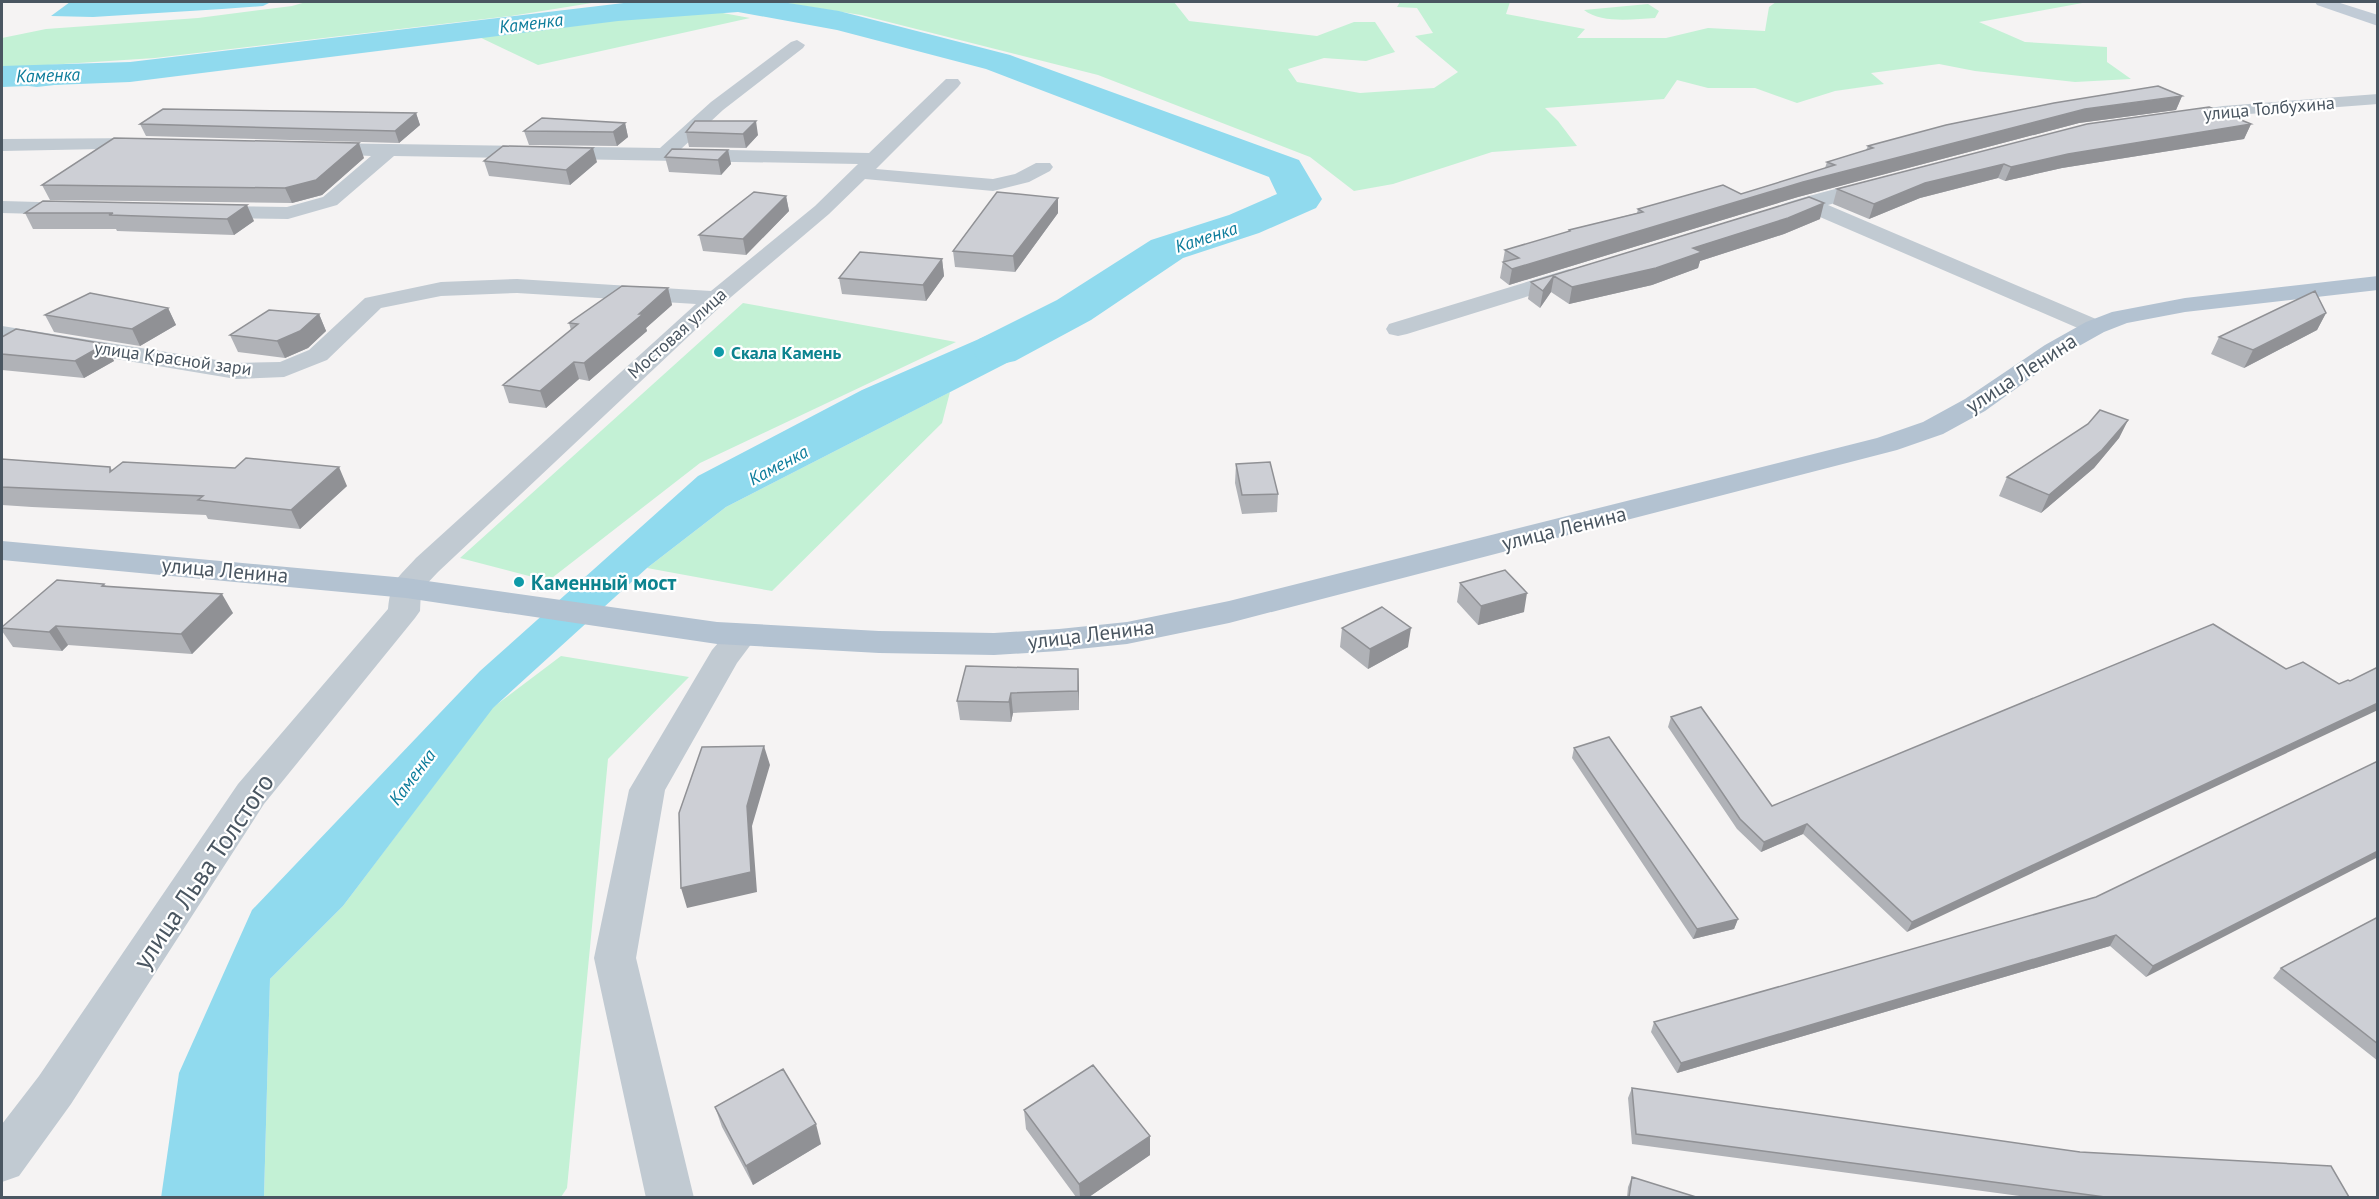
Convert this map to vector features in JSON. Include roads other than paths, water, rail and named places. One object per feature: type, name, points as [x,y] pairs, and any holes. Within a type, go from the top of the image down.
[{"type":"main road","points":[[2322,2],[2378,21]]},
{"type":"main road","name":"улица Ленина","points":[[2,551],[406,588],[730,634],[879,642],[994,644],[1127,633],[1229,612],[1887,444],[1933,428],[1975,405],[2054,350],[2095,327],[2121,317],[2174,307],[2378,283]]},
{"type":"street","points":[[663,155],[717,106],[797,45]]},
{"type":"street","name":"Мостовая улица","points":[[406,588],[427,565],[716,298],[822,210],[952,83]]},
{"type":"street","name":"улица Толбухина","points":[[2157,120],[2223,111],[2378,99]]},
{"type":"street","points":[[5,148],[169,144]]},
{"type":"street","points":[[306,149],[387,152],[849,157],[867,166],[993,185],[1022,178],[1043,167]]},
{"type":"street","points":[[181,211],[288,213],[330,201],[387,152]]},
{"type":"street","points":[[1761,217],[1898,179]]},
{"type":"street","points":[[1806,203],[2095,327]]},
{"type":"street","points":[[2,207],[97,209]]},
{"type":"street","points":[[1398,328],[1591,269]]},
{"type":"street","name":"улица Красной зари","points":[[2,333],[236,370],[284,369],[318,355],[373,303],[441,289],[517,286],[716,298]]},
{"type":"street","name":"улица Льва Толстого","points":[[2,1160],[55,1090],[251,794],[404,611],[406,588]]},
{"type":"street","points":[[670,1197],[615,958],[647,790],[724,658],[730,634]]},
{"type":"water","points":[[70,2],[271,2],[263,6],[222,9],[93,17],[51,16]]},
{"type":"water","name":"Каменка","points":[[172,61],[174,67],[166,72],[37,87],[2,83],[2,69]]},
{"type":"water","points":[[1074,310],[1034,349],[726,507],[647,568],[493,708],[343,906],[270,979],[264,1197],[161,1198],[179,1073],[252,910],[480,671],[698,476],[862,390],[1011,325]]},
{"type":"waterway","name":"Каменка","points":[[2,77],[130,72],[618,12],[738,3],[839,21],[998,62],[1285,169],[1301,199],[1244,224],[1167,249],[1074,310],[997,350]]},
{"type":"place","name":"Скала Камень","points":[[719,352]]},
{"type":"place","name":"Каменный мост","points":[[519,582]]}]
